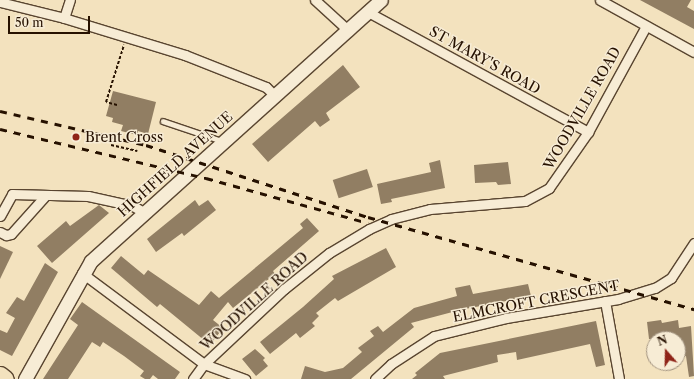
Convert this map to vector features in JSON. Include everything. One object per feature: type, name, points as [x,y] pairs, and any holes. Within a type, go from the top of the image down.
[{"type":"highway","points":[[0,375],[5,379]]},
{"type":"street","points":[[64,18],[70,0]]},
{"type":"street","points":[[315,0],[349,31]]},
{"type":"street","name":"HIGHFIELD AVENUE","points":[[25,379],[82,273],[91,261],[349,31],[381,0]]},
{"type":"street","points":[[602,1],[694,52]]},
{"type":"street","points":[[0,2],[64,18],[185,55],[266,87],[275,96]]},
{"type":"street","name":"ST MARY'S ROAD","points":[[368,12],[588,132]]},
{"type":"street","name":"WOODVILLE ROAD","points":[[193,379],[204,364],[308,268],[350,240],[384,222],[430,209],[535,198],[554,183],[588,132],[646,26]]},
{"type":"street","points":[[0,216],[12,194],[88,196],[133,206],[145,214]]},
{"type":"street","points":[[0,232],[6,235],[11,234],[46,195]]},
{"type":"street","name":"ELMCROFT CRESCENT","points":[[374,379],[391,364],[434,336],[506,318],[605,301],[648,291],[664,284],[677,270],[694,244]]},
{"type":"street","points":[[82,273],[204,364],[245,379]]},
{"type":"street","points":[[605,301],[619,379]]},
{"type":"lane","points":[[164,121],[223,142]]},
{"type":"path","points":[[117,105],[106,102],[126,36]]},
{"type":"path","points":[[111,145],[136,151]]},
{"type":"building","points":[[640,0],[691,0],[687,7],[694,11],[694,29]]},
{"type":"building","points":[[343,65],[360,87],[326,113],[330,120],[320,127],[315,121],[268,162],[252,144]]},
{"type":"building","points":[[113,91],[156,102],[148,134],[138,131],[137,135],[121,131],[123,125],[112,122],[113,118],[106,116]]},
{"type":"building","points":[[440,160],[445,188],[391,199],[392,202],[381,204],[377,184],[431,172],[429,163]]},
{"type":"building","points":[[508,162],[511,184],[498,185],[496,182],[475,183],[474,165]]},
{"type":"building","points":[[367,169],[373,187],[339,198],[333,180]]},
{"type":"building","points":[[195,200],[199,206],[208,200],[216,210],[184,236],[182,233],[156,252],[147,239]]},
{"type":"building","points":[[99,205],[109,213],[52,263],[37,246],[66,221],[70,226]]},
{"type":"building","points":[[307,218],[319,231],[273,271],[275,274],[233,308],[228,302],[213,320],[223,328],[210,345],[160,304],[157,307],[111,268],[121,256],[144,275],[148,270],[199,305],[211,291],[219,298],[303,228],[300,224]]},
{"type":"building","points":[[0,246],[13,252],[0,279]]},
{"type":"building","points":[[386,248],[396,267],[338,301],[335,298],[316,313],[319,316],[312,323],[315,326],[300,338],[296,333],[270,354],[260,342],[303,307],[334,279],[332,276]]},
{"type":"building","points":[[45,263],[58,272],[12,356],[0,350],[0,330],[7,333],[15,318],[6,313],[17,297],[24,301]]},
{"type":"building","points":[[528,284],[531,296],[460,310],[411,323],[414,327],[351,379],[301,379],[305,366],[325,372],[343,368],[362,352],[358,348],[374,336],[370,331],[378,326],[383,332],[414,308],[457,296],[455,288],[470,285],[473,294]]},
{"type":"building","points":[[82,302],[180,372],[175,379],[158,379],[153,375],[150,379],[145,379],[140,376],[144,371],[124,356],[103,342],[100,347],[92,342],[68,379],[43,379],[78,325],[70,319]]},
{"type":"building","points":[[661,320],[662,323],[678,320],[679,328],[691,326],[694,376],[689,377],[686,356],[686,331],[648,331],[647,322]]},
{"type":"building","points":[[596,321],[605,365],[596,367],[590,344],[517,360],[516,352],[497,355],[498,362],[443,376],[445,379],[412,379],[417,375],[415,373],[440,353]]},
{"type":"building","points":[[255,349],[265,358],[263,360],[268,366],[256,376],[242,359]]},
{"type":"railway","points":[[0,111],[146,145],[368,217],[694,309]]},
{"type":"railway","points":[[0,129],[206,178],[368,223]]},
{"type":"place","name":"Brent Cross","points":[[76,137]]}]
